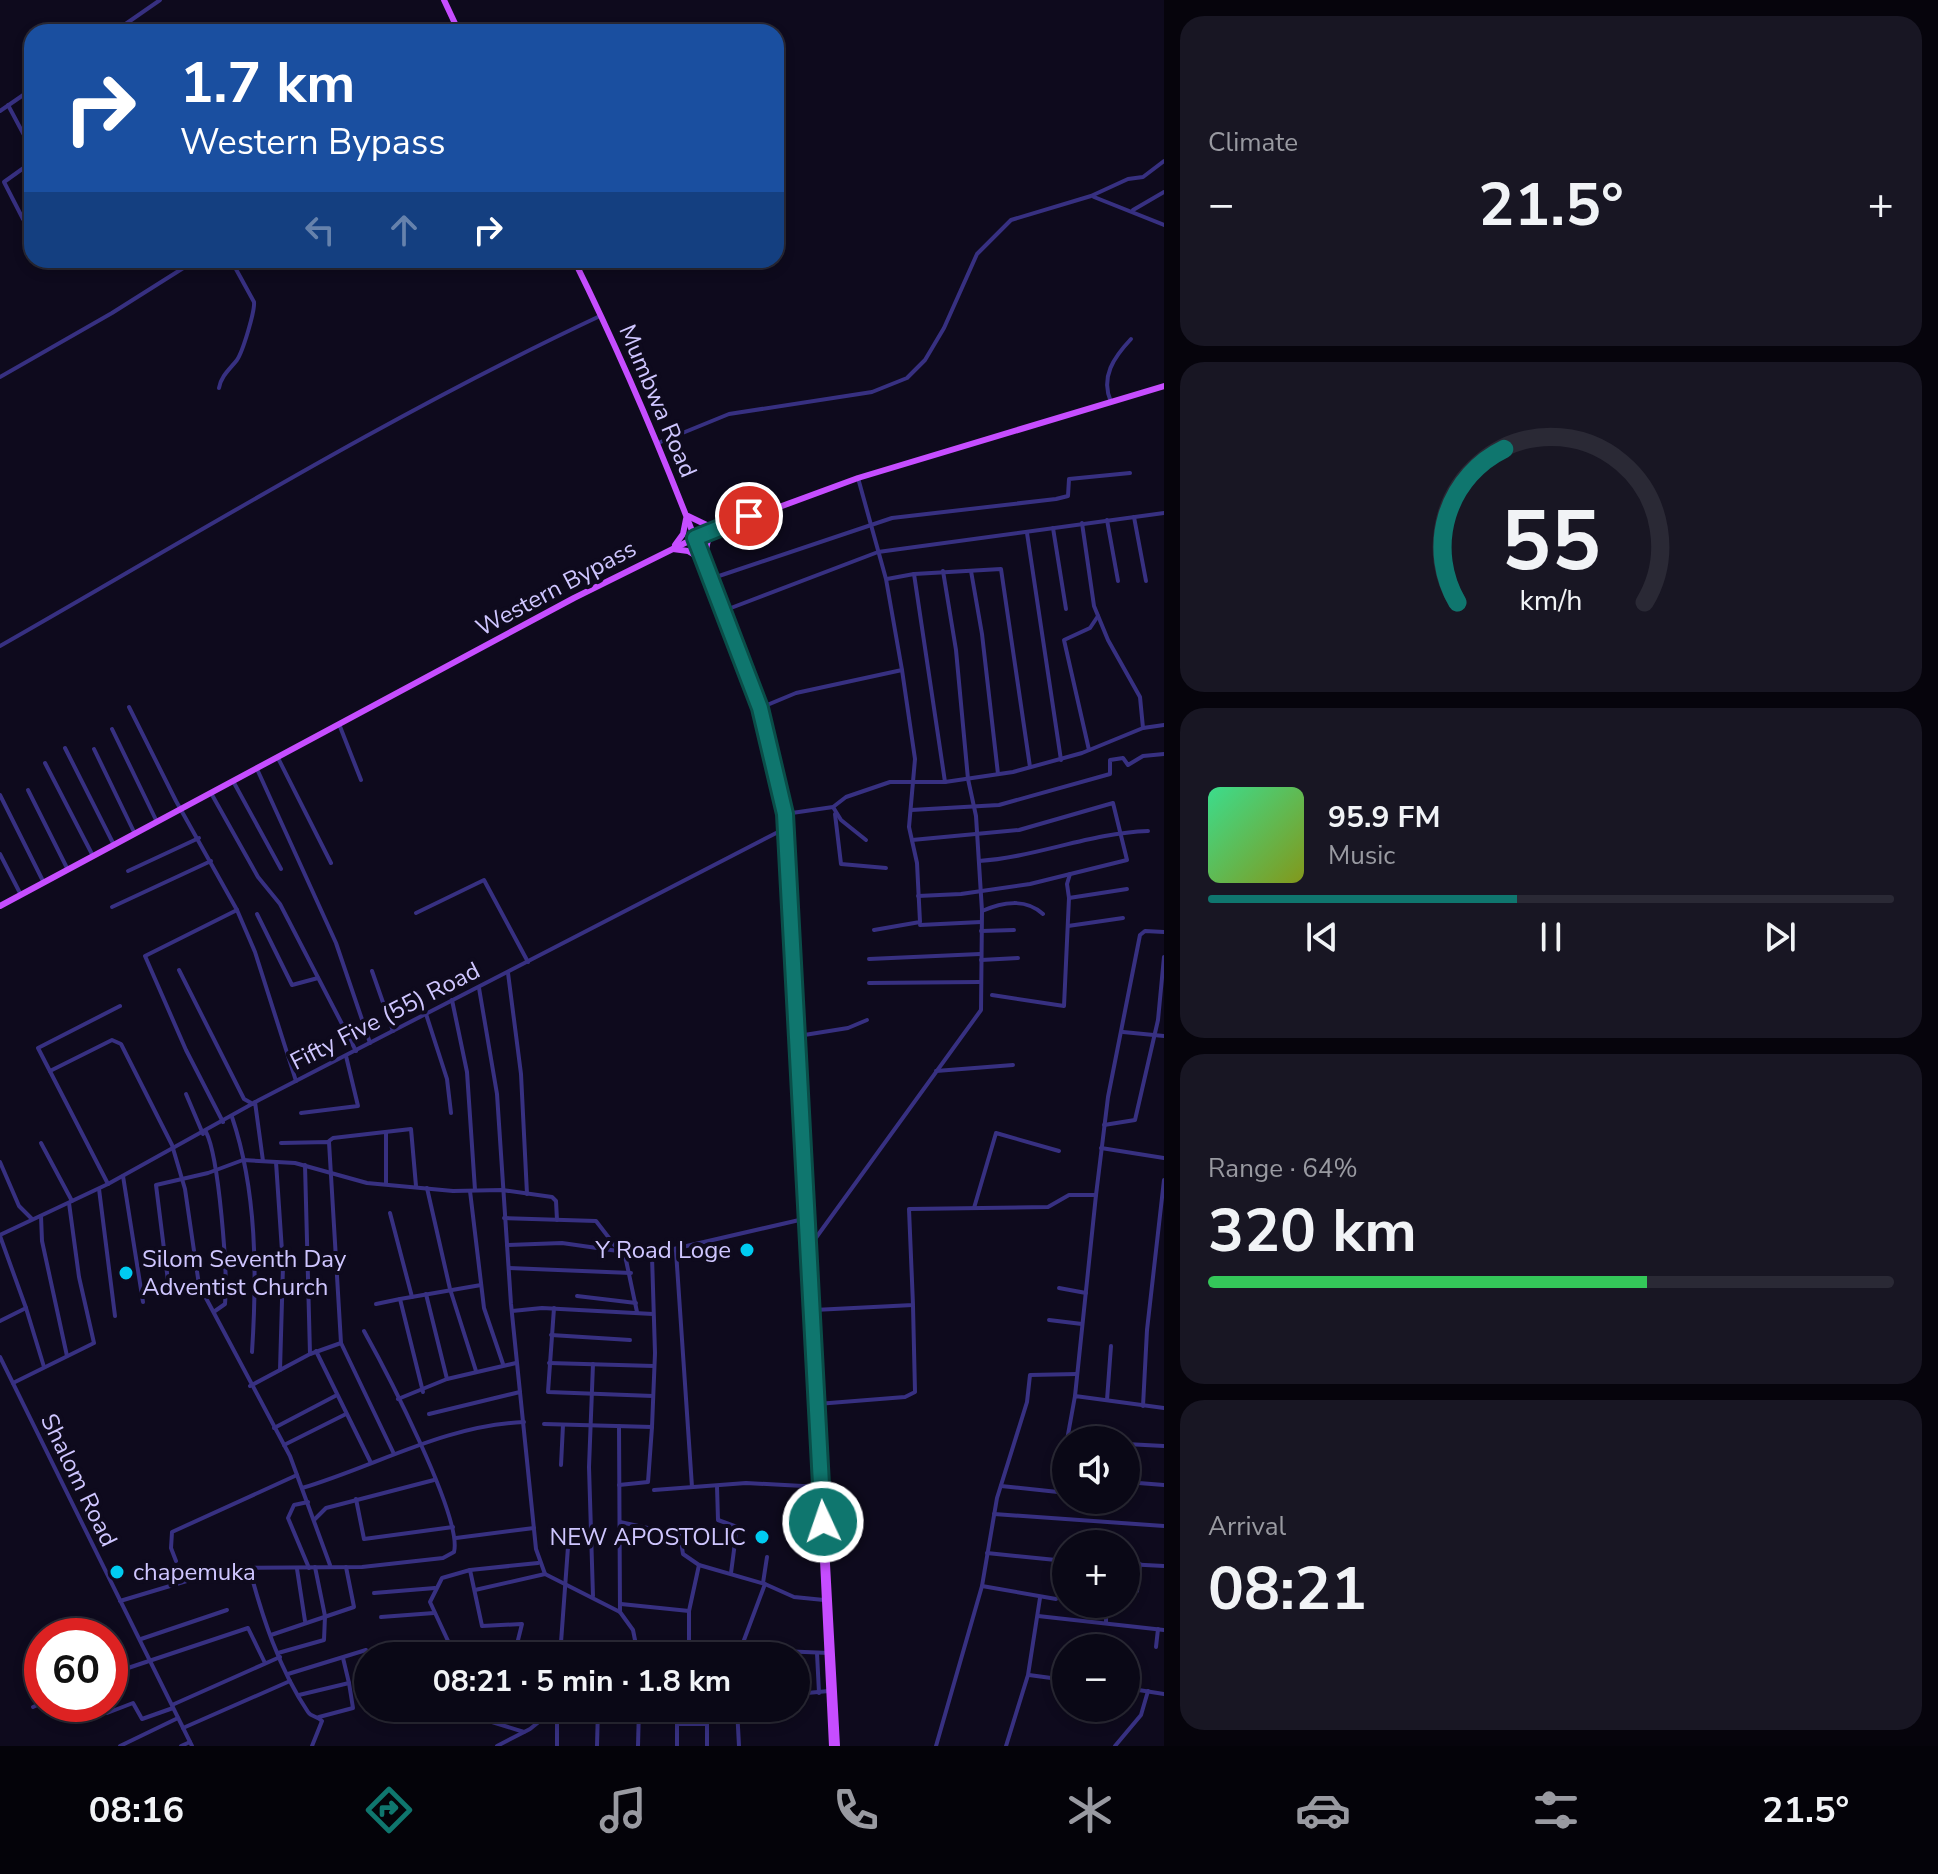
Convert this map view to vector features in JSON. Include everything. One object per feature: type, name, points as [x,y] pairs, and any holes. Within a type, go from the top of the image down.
[{"type":"main road","points":[[444,0],[455,24]]},
{"type":"main road","name":"Mumbwa Road","points":[[578,268],[658,443],[760,708],[785,814],[834,1746]]},
{"type":"main road","name":"Western Bypass","points":[[0,906],[695,538],[858,478],[1164,386]]},
{"type":"main road","points":[[686,514],[717,530],[708,540],[704,561],[688,551],[670,550],[683,534],[686,514]]},
{"type":"main road","name":"Mumbwa Road","points":[[825,1553],[824,1600],[834,1746]]},
{"type":"street","points":[[126,24],[160,0]]},
{"type":"street","points":[[0,111],[24,94]]},
{"type":"street","points":[[8,105],[24,135]]},
{"type":"street","points":[[658,443],[729,414],[872,392],[907,378],[925,360],[944,328],[983,246],[1018,216],[1142,178],[1164,161]]},
{"type":"street","points":[[23,219],[4,185],[7,178],[24,167]]},
{"type":"street","points":[[1154,169],[1164,168]]},
{"type":"street","points":[[1133,210],[1164,192]]},
{"type":"street","points":[[1091,196],[1133,210],[1164,225]]},
{"type":"street","points":[[0,377],[183,268]]},
{"type":"street","points":[[219,388],[240,355],[247,323],[255,310],[254,302],[235,268]]},
{"type":"street","points":[[0,646],[231,510],[476,376],[602,316]]},
{"type":"street","points":[[1111,402],[1106,380],[1120,350],[1131,339]]},
{"type":"street","points":[[710,579],[899,516],[1056,499],[1068,496],[1069,479],[1130,473]]},
{"type":"street","points":[[858,478],[886,579],[915,759],[911,810],[919,925]]},
{"type":"street","points":[[723,611],[878,552],[1164,514]]},
{"type":"street","points":[[1134,517],[1146,581]]},
{"type":"street","points":[[1107,520],[1118,581]]},
{"type":"street","points":[[1082,523],[1098,616],[1140,697],[1143,728]]},
{"type":"street","points":[[1053,527],[1066,609]]},
{"type":"street","points":[[1027,532],[1061,760]]},
{"type":"street","points":[[886,579],[943,571],[1001,569],[1030,767]]},
{"type":"street","points":[[809,1248],[981,1010],[982,911],[977,834],[968,779],[956,650],[943,571]]},
{"type":"street","points":[[971,571],[986,661],[998,775]]},
{"type":"street","points":[[914,574],[945,782]]},
{"type":"street","points":[[1089,750],[1064,640],[1090,628],[1098,616]]},
{"type":"street","points":[[760,708],[796,693],[902,670]]},
{"type":"street","points":[[129,707],[181,810],[237,910],[255,952],[296,1081]]},
{"type":"street","points":[[339,724],[361,780]]},
{"type":"street","points":[[785,814],[833,807],[863,790],[914,779],[945,782],[998,775],[1061,760],[1143,728],[1164,725]]},
{"type":"street","points":[[112,729],[157,822]]},
{"type":"street","points":[[65,748],[114,845]]},
{"type":"street","points":[[94,749],[135,834]]},
{"type":"street","points":[[911,810],[974,807],[1068,789],[1110,774],[1110,760],[1115,757],[1123,758],[1128,765],[1143,756],[1164,754]]},
{"type":"street","points":[[278,758],[331,863]]},
{"type":"street","points":[[45,763],[93,856]]},
{"type":"street","points":[[257,769],[336,943],[370,1043]]},
{"type":"street","points":[[233,781],[281,869]]},
{"type":"street","points":[[28,790],[68,870]]},
{"type":"street","points":[[211,793],[258,877],[280,904],[356,1051]]},
{"type":"street","points":[[0,795],[44,883]]},
{"type":"street","points":[[912,840],[1040,825],[1113,803],[1127,860],[981,891],[918,896]]},
{"type":"street","points":[[833,807],[841,864],[886,868]]},
{"type":"street","points":[[835,814],[866,840]]},
{"type":"street","name":"Fifty Five (55) Road","points":[[0,1236],[173,1151],[254,1103],[786,829]]},
{"type":"street","points":[[979,861],[1045,852],[1121,832],[1148,831]]},
{"type":"street","points":[[128,871],[199,838]]},
{"type":"street","points":[[0,854],[21,895]]},
{"type":"street","points":[[112,907],[211,861]]},
{"type":"street","points":[[992,995],[1064,1006],[1067,884],[1070,874]]},
{"type":"street","points":[[416,913],[484,880],[528,962]]},
{"type":"street","points":[[1069,898],[1127,889]]},
{"type":"street","points":[[982,911],[1016,904],[1033,905],[1043,914]]},
{"type":"street","points":[[223,1122],[145,957],[205,923],[237,910]]},
{"type":"street","points":[[257,914],[292,985],[318,978]]},
{"type":"street","points":[[1068,926],[1123,918]]},
{"type":"street","points":[[874,930],[981,922]]},
{"type":"street","points":[[981,931],[1014,930]]},
{"type":"street","points":[[1069,1426],[1104,1125],[1140,935],[1145,931],[1164,932]]},
{"type":"street","points":[[1104,1125],[1135,1120],[1155,1035],[1164,957]]},
{"type":"street","points":[[869,959],[1018,958]]},
{"type":"street","points":[[179,970],[244,1099],[254,1103],[263,1161]]},
{"type":"street","points":[[372,971],[393,1031]]},
{"type":"street","points":[[508,973],[521,1074],[527,1194]]},
{"type":"street","points":[[869,983],[980,982]]},
{"type":"street","points":[[479,988],[497,1094],[516,1363],[538,1563],[545,1574]]},
{"type":"street","points":[[452,1000],[467,1072],[481,1285],[489,1331],[503,1364]]},
{"type":"street","points":[[108,1184],[38,1048],[120,1006]]},
{"type":"street","points":[[426,1014],[447,1079],[451,1113]]},
{"type":"street","points":[[798,1036],[848,1028],[867,1020]]},
{"type":"street","points":[[1123,1032],[1164,1036]]},
{"type":"street","points":[[50,1071],[118,1041],[160,1117],[182,1178],[198,1282],[250,1386],[284,1445],[315,1519],[330,1565]]},
{"type":"street","points":[[301,1113],[358,1106],[346,1056]]},
{"type":"street","points":[[934,1072],[1013,1065]]},
{"type":"street","points":[[186,1094],[204,1133],[214,1171],[226,1299],[214,1311]]},
{"type":"street","points":[[232,1117],[243,1160],[254,1244],[252,1352]]},
{"type":"street","points":[[281,1143],[329,1142],[333,1138],[412,1130],[416,1186]]},
{"type":"street","points":[[386,1132],[386,1184]]},
{"type":"street","points":[[974,1208],[996,1133],[1059,1151]]},
{"type":"street","points":[[329,1142],[341,1343],[394,1454]]},
{"type":"street","points":[[13,1383],[94,1342],[79,1277],[71,1201],[41,1143]]},
{"type":"street","points":[[1101,1148],[1164,1158]]},
{"type":"street","points":[[170,1297],[156,1185],[214,1171],[243,1160],[305,1165],[330,1175],[386,1184],[502,1190],[555,1199],[557,1220]]},
{"type":"street","points":[[0,1162],[19,1206],[32,1219]]},
{"type":"street","points":[[276,1162],[283,1266],[280,1370]]},
{"type":"street","points":[[305,1165],[310,1354]]},
{"type":"street","points":[[123,1176],[143,1302]]},
{"type":"street","points":[[1143,1406],[1147,1330],[1164,1180]]},
{"type":"street","points":[[427,1188],[450,1289],[476,1371]]},
{"type":"street","points":[[99,1189],[115,1316]]},
{"type":"street","points":[[817,1404],[905,1397],[915,1392],[909,1209],[1048,1207],[1069,1195],[1096,1195]]},
{"type":"street","points":[[390,1213],[412,1297]]},
{"type":"street","points":[[41,1216],[42,1241],[67,1356]]},
{"type":"street","points":[[504,1218],[596,1221],[626,1260],[637,1314]]},
{"type":"street","points":[[626,1260],[676,1251],[684,1245],[808,1218]]},
{"type":"street","points":[[0,1236],[45,1368]]},
{"type":"street","points":[[507,1245],[562,1243],[618,1251]]},
{"type":"street","points":[[676,1251],[692,1487]]},
{"type":"street","points":[[619,1485],[648,1482],[654,1366],[652,1256]]},
{"type":"street","points":[[508,1268],[631,1273]]},
{"type":"street","points":[[376,1304],[481,1285]]},
{"type":"street","points":[[1059,1288],[1086,1293]]},
{"type":"street","points":[[426,1294],[447,1379]]},
{"type":"street","points":[[577,1296],[636,1303]]},
{"type":"street","points":[[400,1299],[423,1392]]},
{"type":"street","points":[[812,1310],[913,1305]]},
{"type":"street","points":[[0,1321],[26,1308]]},
{"type":"street","points":[[512,1311],[554,1308],[653,1314]]},
{"type":"street","points":[[554,1308],[548,1392],[653,1396]]},
{"type":"street","points":[[1049,1320],[1082,1324]]},
{"type":"street","points":[[120,1601],[209,1573],[249,1567],[346,1567],[443,1558],[454,1552],[456,1538],[453,1527],[420,1444],[364,1331]]},
{"type":"street","points":[[551,1335],[630,1340]]},
{"type":"street","points":[[250,1386],[316,1351],[341,1343]]},
{"type":"street","points":[[1107,1400],[1111,1346]]},
{"type":"street","points":[[316,1351],[371,1463]]},
{"type":"street","name":"Shalom Road","points":[[0,1357],[191,1744]]},
{"type":"street","points":[[398,1399],[423,1392],[447,1379],[516,1363]]},
{"type":"street","points":[[549,1363],[654,1366]]},
{"type":"street","points":[[593,1364],[589,1467],[593,1596]]},
{"type":"street","points":[[936,1746],[982,1586],[994,1514],[1027,1402],[1030,1375],[1077,1374]]},
{"type":"street","points":[[429,1414],[520,1392]]},
{"type":"street","points":[[274,1428],[337,1395]]},
{"type":"street","points":[[1075,1396],[1164,1408]]},
{"type":"street","points":[[284,1445],[346,1414]]},
{"type":"street","points":[[302,1488],[420,1444],[476,1428],[524,1422]]},
{"type":"street","points":[[544,1424],[652,1427]]},
{"type":"street","points":[[561,1465],[563,1425]]},
{"type":"street","points":[[619,1425],[620,1612]]},
{"type":"street","points":[[1140,1445],[1164,1446]]},
{"type":"street","points":[[176,1561],[171,1548],[172,1532],[297,1475]]},
{"type":"street","points":[[315,1519],[326,1508],[434,1480]]},
{"type":"street","points":[[654,1490],[746,1483],[821,1487]]},
{"type":"street","points":[[1140,1483],[1164,1485]]},
{"type":"street","points":[[717,1486],[718,1520],[737,1527],[731,1573]]},
{"type":"street","points":[[1001,1486],[1052,1493]]},
{"type":"street","points":[[356,1499],[364,1539],[453,1527]]},
{"type":"street","points":[[128,1705],[133,1703],[142,1719],[279,1655],[324,1640],[325,1616],[312,1567],[288,1518],[294,1505],[308,1502]]},
{"type":"street","points":[[994,1514],[1164,1526]]},
{"type":"street","points":[[620,1522],[680,1535],[683,1554],[699,1565],[731,1573],[801,1599],[824,1600]]},
{"type":"street","points":[[456,1538],[534,1528]]},
{"type":"street","points":[[561,1642],[568,1547]]},
{"type":"street","points":[[987,1553],[1052,1560]]},
{"type":"street","points":[[740,1642],[764,1584],[767,1557]]},
{"type":"street","points":[[448,1642],[430,1602],[435,1588],[446,1575],[538,1563]]},
{"type":"street","points":[[1140,1564],[1164,1566]]},
{"type":"street","points":[[689,1642],[689,1611],[699,1565]]},
{"type":"street","points":[[249,1567],[279,1655],[310,1715],[319,1717],[353,1708],[343,1658]]},
{"type":"street","points":[[271,1635],[354,1607],[346,1567]]},
{"type":"street","points":[[297,1569],[305,1621]]},
{"type":"street","points":[[470,1570],[482,1626],[522,1624],[518,1642]]},
{"type":"street","points":[[475,1590],[545,1574],[565,1581],[620,1612],[629,1622],[637,1642]]},
{"type":"street","points":[[982,1586],[1052,1599]]},
{"type":"street","points":[[374,1593],[435,1588]]},
{"type":"street","points":[[1006,1746],[1028,1675],[1040,1598]]},
{"type":"street","points":[[621,1604],[689,1611]]},
{"type":"street","points":[[141,1639],[227,1610]]},
{"type":"street","points":[[381,1617],[434,1613]]},
{"type":"street","points":[[1038,1616],[1161,1630],[1156,1647]]},
{"type":"street","points":[[1106,1618],[1106,1623]]},
{"type":"street","points":[[128,1668],[248,1628],[265,1663]]},
{"type":"street","points":[[810,1653],[829,1653]]},
{"type":"street","points":[[817,1653],[819,1693]]},
{"type":"street","points":[[288,1674],[354,1654]]},
{"type":"street","points":[[1028,1675],[1052,1678]]},
{"type":"street","points":[[183,1728],[291,1681]]},
{"type":"street","points":[[299,1695],[349,1683]]},
{"type":"street","points":[[1140,1690],[1164,1694]]},
{"type":"street","points":[[810,1693],[829,1691]]},
{"type":"street","points":[[1115,1746],[1141,1715],[1148,1691]]},
{"type":"street","points":[[312,1746],[322,1721],[319,1717]]},
{"type":"street","points":[[120,1746],[178,1718]]},
{"type":"street","points":[[495,1722],[524,1732]]},
{"type":"street","points":[[497,1746],[507,1744],[537,1722]]},
{"type":"street","points":[[556,1722],[557,1746]]},
{"type":"street","points":[[597,1746],[598,1722]]},
{"type":"street","points":[[638,1746],[639,1722]]},
{"type":"street","points":[[738,1722],[739,1746]]},
{"type":"street","points":[[677,1746],[677,1724],[707,1724],[707,1746]]},
{"type":"street","points":[[181,1746],[191,1744]]},
{"type":"place","name":"Y Road Loge","points":[[747,1250]]},
{"type":"place","name":"Silom Seventh Day Adventist Church","points":[[126,1273]]},
{"type":"place","name":"NEW APOSTOLIC","points":[[762,1537]]},
{"type":"place","name":"chapemuka","points":[[117,1572]]},
{"type":"route","points":[[749,516],[695,538],[760,708],[785,814],[823,1522]]}]
